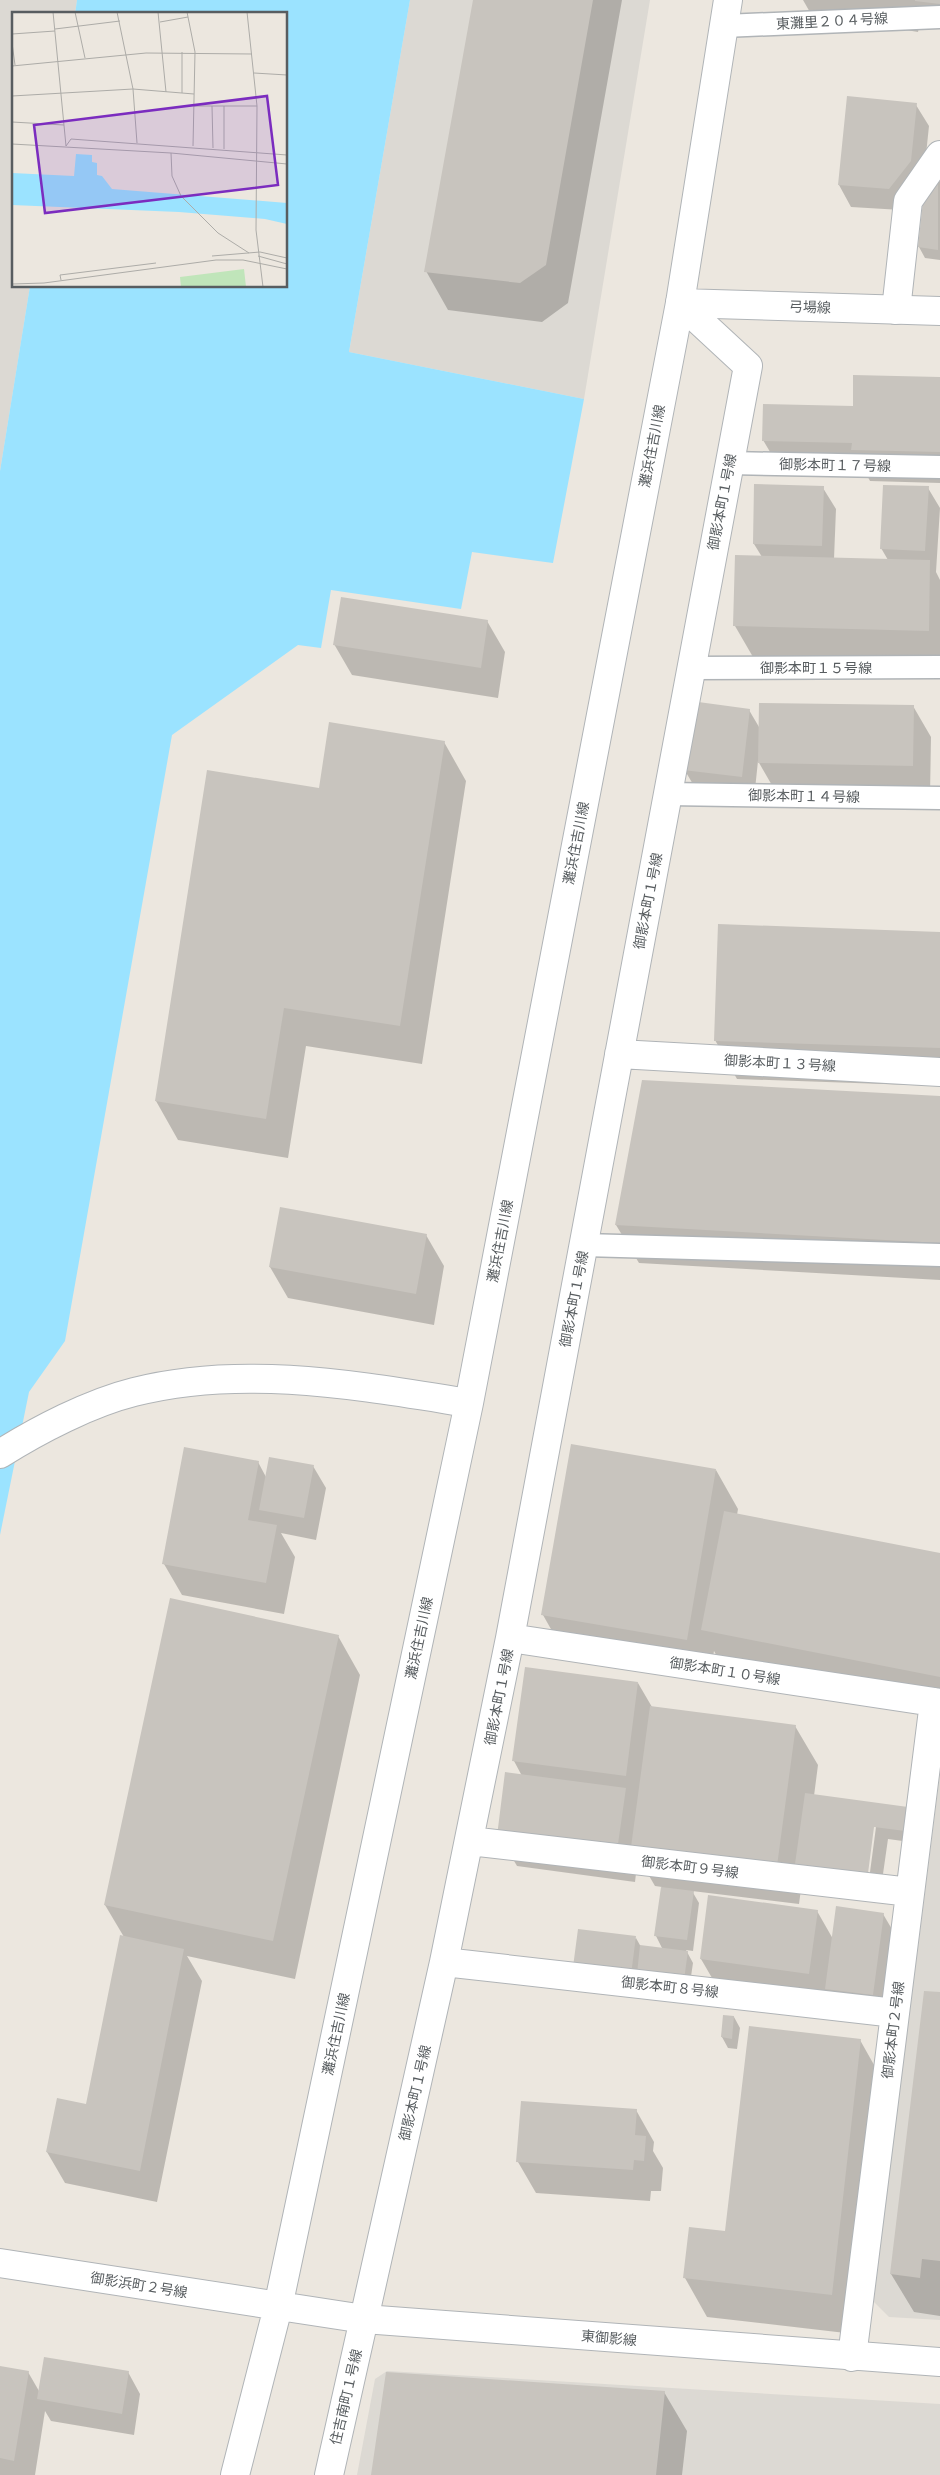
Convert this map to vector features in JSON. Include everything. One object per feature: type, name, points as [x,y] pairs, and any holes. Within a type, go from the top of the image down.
[{"type":"street","name":"灘浜住吉川線","points":[[235,2475],[286,2271],[469,1403],[680,304],[726,13]]},
{"type":"street","points":[[896,310],[908,200],[940,155]]},
{"type":"street","name":"弓場線","points":[[680,304],[940,311]]},
{"type":"street","name":"御影本町１号線","points":[[364,2319],[470,1841],[510,1638],[748,366],[680,304]]},
{"type":"street","name":"御影本町１３号線","points":[[619,1054],[940,1072]]},
{"type":"street","points":[[0,1454],[69,1416],[133,1392],[231,1378],[334,1384],[469,1403]]},
{"type":"street","name":"御影本町１０号線","points":[[510,1638],[937,1702]]},
{"type":"street","name":"御影本町２号線","points":[[852,2357],[910,1892],[937,1702]]},
{"type":"street","name":"御影本町９号線","points":[[470,1841],[910,1892]]},
{"type":"street","name":"御影本町８号線","points":[[444,1962],[895,2013]]},
{"type":"street","name":"御影浜町２号線","points":[[0,2263],[278,2307]]},
{"type":"street","points":[[212,2296],[234,2296],[257,2291],[286,2271]]},
{"type":"street","name":"東御影線","points":[[278,2307],[364,2319],[852,2357],[940,2362]]},
{"type":"street","name":"住吉南町１号線","points":[[329,2475],[364,2319]]},
{"type":"lane","name":"東灘里２０４号線","points":[[726,13],[940,17]]},
{"type":"lane","name":"御影本町１７号線","points":[[730,463],[940,467]]},
{"type":"lane","name":"御影本町１５号線","points":[[691,668],[940,668]]},
{"type":"lane","name":"御影本町１４号線","points":[[668,794],[940,798]]},
{"type":"lane","points":[[584,1245],[940,1255]]},
{"type":"shaded area","points":[[0,0],[77,0],[75,12],[12,12],[12,288],[30,288],[0,471]]},
{"type":"shaded area","points":[[410,0],[650,0],[584,399],[349,352]]},
{"type":"shaded area","points":[[940,1774],[940,2320],[889,2317],[873,2301]]},
{"type":"shaded area","points":[[387,2371],[940,2404],[940,2475],[357,2475],[375,2379]]},
{"type":"water","points":[[77,0],[410,0],[349,352],[584,399],[553,563],[472,552],[461,609],[331,590],[321,648],[298,645],[172,735],[65,1341],[29,1392],[0,1535],[0,471],[30,288],[288,288],[288,12],[75,12]]},
{"type":"building","points":[[473,0],[593,0],[546,265],[520,283],[424,272]]},
{"type":"building","points":[[940,0],[940,4],[915,1]]},
{"type":"building","points":[[847,96],[917,103],[911,161],[889,189],[838,185]]},
{"type":"building","points":[[938,180],[938,250],[918,247],[923,201]]},
{"type":"building","points":[[853,375],[940,377],[940,452],[851,450],[852,443],[762,441],[763,404],[853,406]]},
{"type":"building","points":[[754,484],[824,486],[822,546],[753,544]]},
{"type":"building","points":[[883,485],[929,486],[925,551],[880,549]]},
{"type":"building","points":[[735,555],[930,560],[929,631],[733,626]]},
{"type":"building","points":[[341,597],[488,620],[481,668],[333,645]]},
{"type":"building","points":[[691,701],[750,709],[742,777],[683,770]]},
{"type":"building","points":[[759,703],[914,705],[913,766],[758,763]]},
{"type":"building","points":[[329,722],[445,741],[400,1026],[284,1008],[266,1119],[155,1101],[207,770],[319,788]]},
{"type":"building","points":[[718,924],[940,932],[940,1048],[714,1041]]},
{"type":"building","points":[[642,1080],[940,1096],[940,1243],[615,1225]]},
{"type":"building","points":[[280,1207],[427,1234],[416,1294],[269,1267]]},
{"type":"building","points":[[571,1444],[716,1469],[687,1640],[541,1615]]},
{"type":"building","points":[[184,1447],[259,1461],[248,1520],[277,1525],[266,1583],[162,1564]]},
{"type":"building","points":[[269,1457],[314,1465],[304,1518],[259,1510]]},
{"type":"building","points":[[724,1511],[940,1553],[940,1677],[701,1630]]},
{"type":"building","points":[[170,1598],[339,1635],[273,1941],[104,1905]]},
{"type":"building","points":[[525,1667],[638,1682],[626,1776],[512,1761]]},
{"type":"building","points":[[650,1706],[796,1725],[777,1866],[631,1847]]},
{"type":"building","points":[[505,1772],[626,1788],[617,1851],[497,1836]]},
{"type":"building","points":[[805,1793],[908,1807],[905,1831],[874,1827],[867,1881],[794,1871]]},
{"type":"building","points":[[661,1887],[694,1891],[687,1940],[654,1936]]},
{"type":"building","points":[[708,1895],[818,1910],[809,1974],[700,1959]]},
{"type":"building","points":[[836,1906],[884,1913],[873,1995],[825,1989]]},
{"type":"building","points":[[578,1929],[636,1936],[631,1975],[573,1967]]},
{"type":"building","points":[[120,1935],[184,1949],[140,2171],[46,2152],[57,2098],[86,2104]]},
{"type":"building","points":[[640,1945],[688,1951],[684,1980],[637,1974]]},
{"type":"building","points":[[924,1991],[940,1992],[940,2261],[922,2259],[920,2278],[890,2274]]},
{"type":"building","points":[[723,2015],[734,2016],[732,2039],[721,2037]]},
{"type":"building","points":[[749,2026],[861,2039],[832,2295],[683,2278],[689,2227],[725,2231]]},
{"type":"building","points":[[521,2101],[637,2109],[635,2135],[646,2136],[644,2161],[634,2160],[633,2170],[516,2162]]},
{"type":"building","points":[[44,2357],[129,2371],[122,2414],[37,2399]]},
{"type":"building","points":[[0,2366],[29,2371],[14,2461],[0,2458]]},
{"type":"building","points":[[386,2372],[665,2391],[656,2475],[371,2475]]}]
